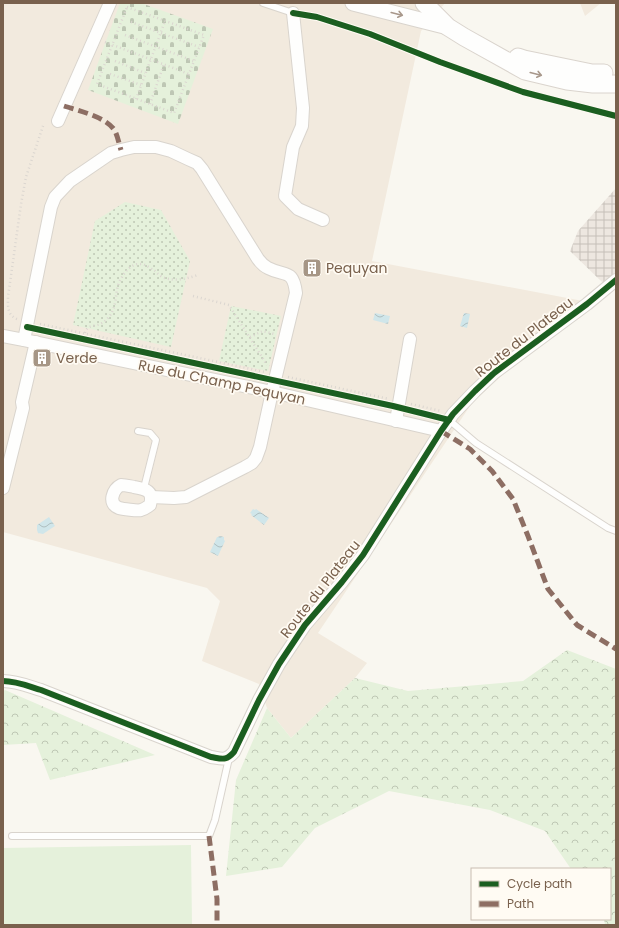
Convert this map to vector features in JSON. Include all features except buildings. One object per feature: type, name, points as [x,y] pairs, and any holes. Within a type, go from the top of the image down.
[{"type":"main road","points":[[424,3],[448,27],[525,71],[567,81],[593,84],[616,84]]},
{"type":"main road","points":[[464,37],[524,59],[592,73],[616,73]]},
{"type":"street","points":[[58,121],[110,3]]},
{"type":"street","points":[[356,4],[380,3]]},
{"type":"street","points":[[356,4],[448,27]]},
{"type":"street","points":[[293,13],[303,108],[302,126],[293,147],[285,196],[298,209],[323,220]]},
{"type":"street","points":[[24,340],[50,208],[56,196],[70,181],[111,153],[134,147],[156,147],[171,151],[197,163],[258,259],[264,266],[289,275],[295,285],[296,294],[275,374],[260,447],[256,458],[252,463],[245,467],[186,497],[174,498],[147,493]]},
{"type":"street","name":"Route du Plateau","points":[[229,758],[234,752],[259,700],[279,664],[305,625],[363,555],[451,417],[475,391],[494,374],[587,304],[616,280]]},
{"type":"street","name":"Rue du Champ Pequyan","points":[[3,336],[272,392],[441,431]]},
{"type":"street","points":[[396,421],[410,339]]},
{"type":"street","points":[[3,488],[23,408],[22,402],[36,342]]},
{"type":"street","points":[[3,681],[20,683],[41,690],[211,757],[222,759],[229,758]]},
{"type":"lane","points":[[263,3],[293,13]]},
{"type":"lane","points":[[451,417],[476,442],[608,528],[616,531]]},
{"type":"lane","points":[[138,431],[150,433],[156,440],[147,493]]},
{"type":"lane","points":[[12,836],[209,836],[215,820],[229,758]]},
{"type":"path","points":[[127,7],[204,35],[174,113],[97,84],[112,45],[127,7]]},
{"type":"path","points":[[136,99],[165,21]]},
{"type":"path","points":[[131,22],[199,48]]},
{"type":"path","points":[[125,35],[194,61]]},
{"type":"path","points":[[94,38],[189,74]]},
{"type":"path","points":[[115,61],[145,73]]},
{"type":"path","points":[[150,104],[164,64]]},
{"type":"path","points":[[110,74],[141,85]]},
{"type":"path","points":[[44,123],[26,177],[21,204],[8,297],[8,307],[11,316],[27,324],[233,372]]},
{"type":"path","points":[[85,333],[88,328],[103,323],[108,319],[115,304],[117,285],[127,269],[135,265],[142,264],[154,270],[162,277],[177,280],[187,279],[198,275]]},
{"type":"path","points":[[193,296],[229,305],[275,374]]},
{"type":"path","points":[[27,324],[85,333],[275,374],[451,417]]},
{"type":"path","points":[[250,337],[263,331],[286,336]]},
{"type":"path","points":[[298,386],[398,404]]},
{"type":"shaded area","points":[[3,3],[445,3],[421,31],[372,261],[583,301],[472,403],[318,633],[367,663],[355,678],[291,738],[267,708],[259,684],[202,661],[220,601],[207,588],[3,532]]},
{"type":"shaded area","points":[[580,3],[601,3],[585,16]]},
{"type":"shaded area","points":[[616,188],[616,272],[603,283],[570,251],[578,231]]},
{"type":"green space","points":[[120,3],[141,3],[213,29],[178,124],[88,90]]},
{"type":"green space","points":[[125,202],[161,210],[190,261],[171,347],[73,325],[95,221]]},
{"type":"green space","points":[[231,306],[281,316],[268,371],[219,361]]},
{"type":"green space","points":[[567,650],[616,669],[616,925],[605,925],[604,920],[611,920],[611,868],[570,868],[545,831],[490,810],[389,791],[315,828],[282,867],[226,876],[236,780],[267,708],[291,738],[355,678],[408,691],[523,681]]},
{"type":"green space","points":[[5,690],[155,755],[50,780],[36,743],[3,745],[3,691]]},
{"type":"green space","points":[[191,845],[192,925],[3,925],[3,848]]},
{"type":"water","points":[[375,313],[390,316],[388,324],[373,320]]},
{"type":"water","points":[[464,313],[470,314],[467,328],[460,326]]},
{"type":"water","points":[[253,509],[256,509],[269,518],[264,525],[251,515],[252,514],[250,513]]},
{"type":"water","points":[[49,517],[55,526],[43,534],[38,533],[37,525]]},
{"type":"water","points":[[217,537],[224,537],[225,541],[218,556],[210,552]]},
{"type":"marked path","points":[[64,106],[92,115],[106,122],[115,131],[121,150]]},
{"type":"marked path","points":[[441,431],[470,449],[492,471],[513,499],[548,589],[577,625],[616,649]]},
{"type":"marked path","points":[[209,836],[217,899],[217,925]]},
{"type":"cycle path","points":[[293,13],[317,17],[370,34],[440,62],[523,92],[616,116]]},
{"type":"cycle path","points":[[3,681],[17,683],[41,690],[211,757],[221,759],[229,757],[234,752],[259,700],[279,664],[305,625],[363,555],[453,414],[494,373],[587,304],[616,280]]},
{"type":"cycle path","points":[[27,327],[393,406],[449,420]]},
{"type":"place","name":"Pequyan","points":[[312,268]]},
{"type":"place","name":"Verde","points":[[42,358]]}]
